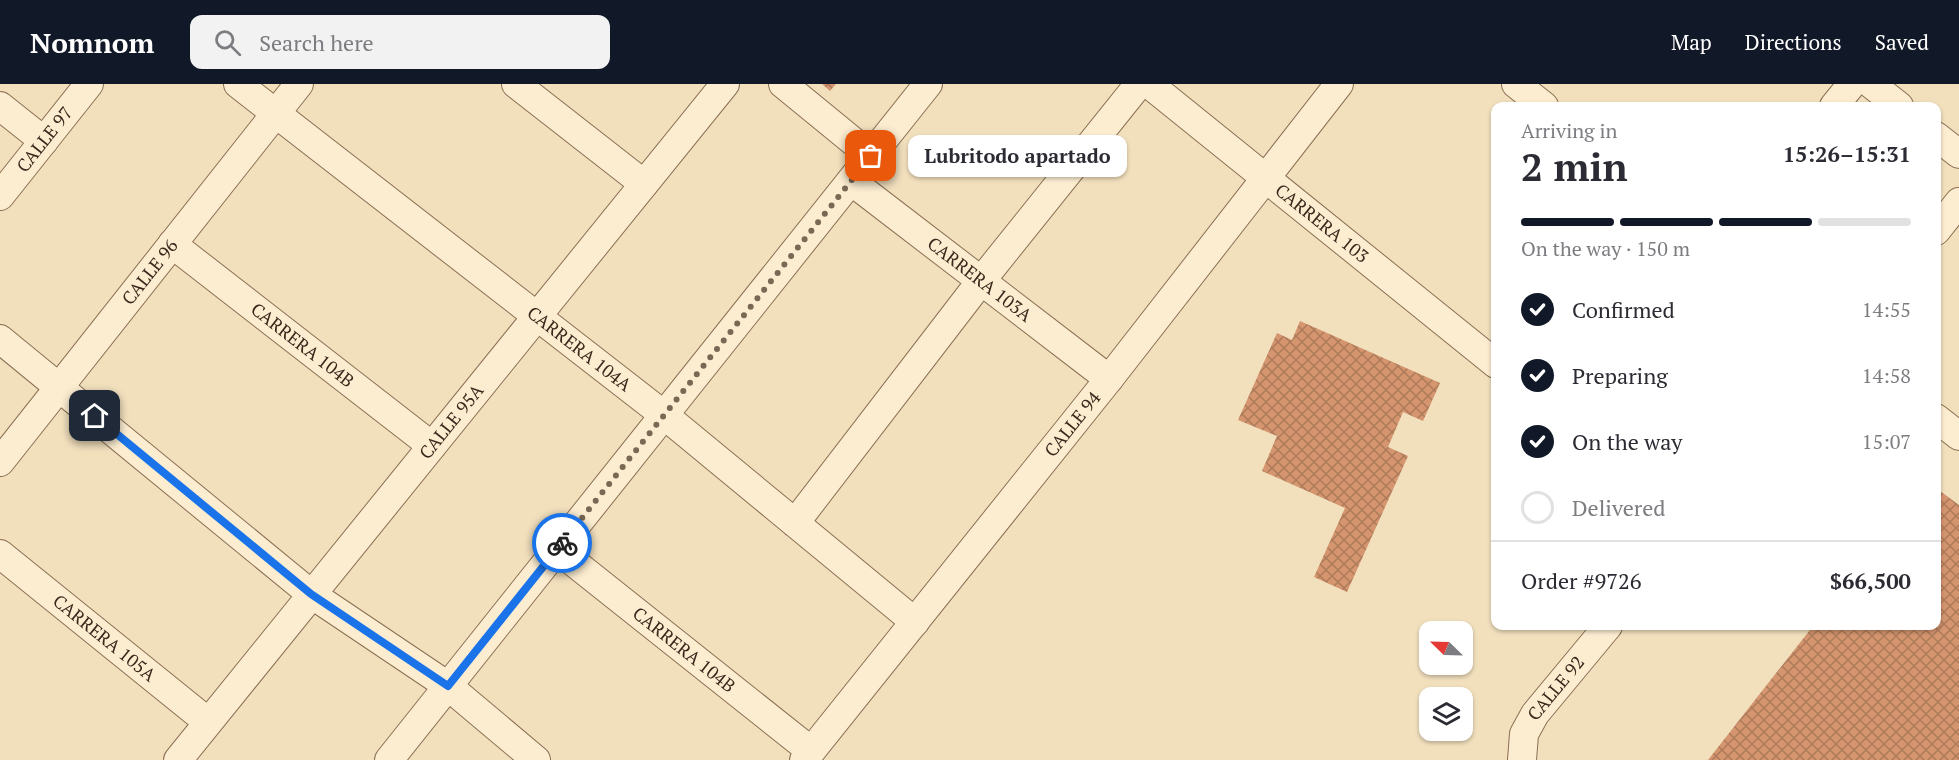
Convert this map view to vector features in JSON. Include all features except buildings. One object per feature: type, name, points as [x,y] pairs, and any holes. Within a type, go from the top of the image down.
[{"type":"street","name":"CALLE 97","points":[[0,196],[90,84]]},
{"type":"street","name":"CARRERA 104A","points":[[238,84],[664,415],[915,622]]},
{"type":"street","name":"CALLE 96","points":[[0,462],[299,84]]},
{"type":"street","points":[[516,84],[644,184]]},
{"type":"street","name":"CALLE 95A","points":[[178,760],[725,84]]},
{"type":"street","points":[[783,84],[871,156]]},
{"type":"street","points":[[389,760],[928,84]]},
{"type":"street","points":[[795,523],[981,281],[1139,84]]},
{"type":"street","name":"CARRERA 103","points":[[1149,84],[1491,360]]},
{"type":"street","name":"CALLE 94","points":[[807,756],[1109,379],[1339,84]]},
{"type":"street","points":[[1516,84],[1539,102]]},
{"type":"street","points":[[1837,102],[1852,84]]},
{"type":"street","points":[[1871,84],[1894,102]]},
{"type":"street","points":[[0,105],[44,141]]},
{"type":"street","points":[[1941,140],[1959,154]]},
{"type":"street","name":"CARRERA 103A","points":[[851,181],[1109,379]]},
{"type":"street","points":[[1941,225],[1959,202]]},
{"type":"street","name":"CARRERA 104B","points":[[171,243],[432,446]]},
{"type":"street","points":[[0,339],[311,594],[448,686],[536,760]]},
{"type":"street","points":[[1941,422],[1959,436]]},
{"type":"street","name":"CARRERA 104B","points":[[557,549],[807,756]]},
{"type":"street","name":"CARRERA 105A","points":[[0,554],[208,722]]},
{"type":"street","name":"CALLE 92","points":[[1522,760],[1524,734],[1535,714],[1605,630]]},
{"type":"way so far","points":[[562,543],[871,156]]},
{"type":"place","name":"Lubritodo apartado","points":[[871,156]]},
{"type":"route","points":[[95,416],[311,594],[448,686],[562,543]]}]
